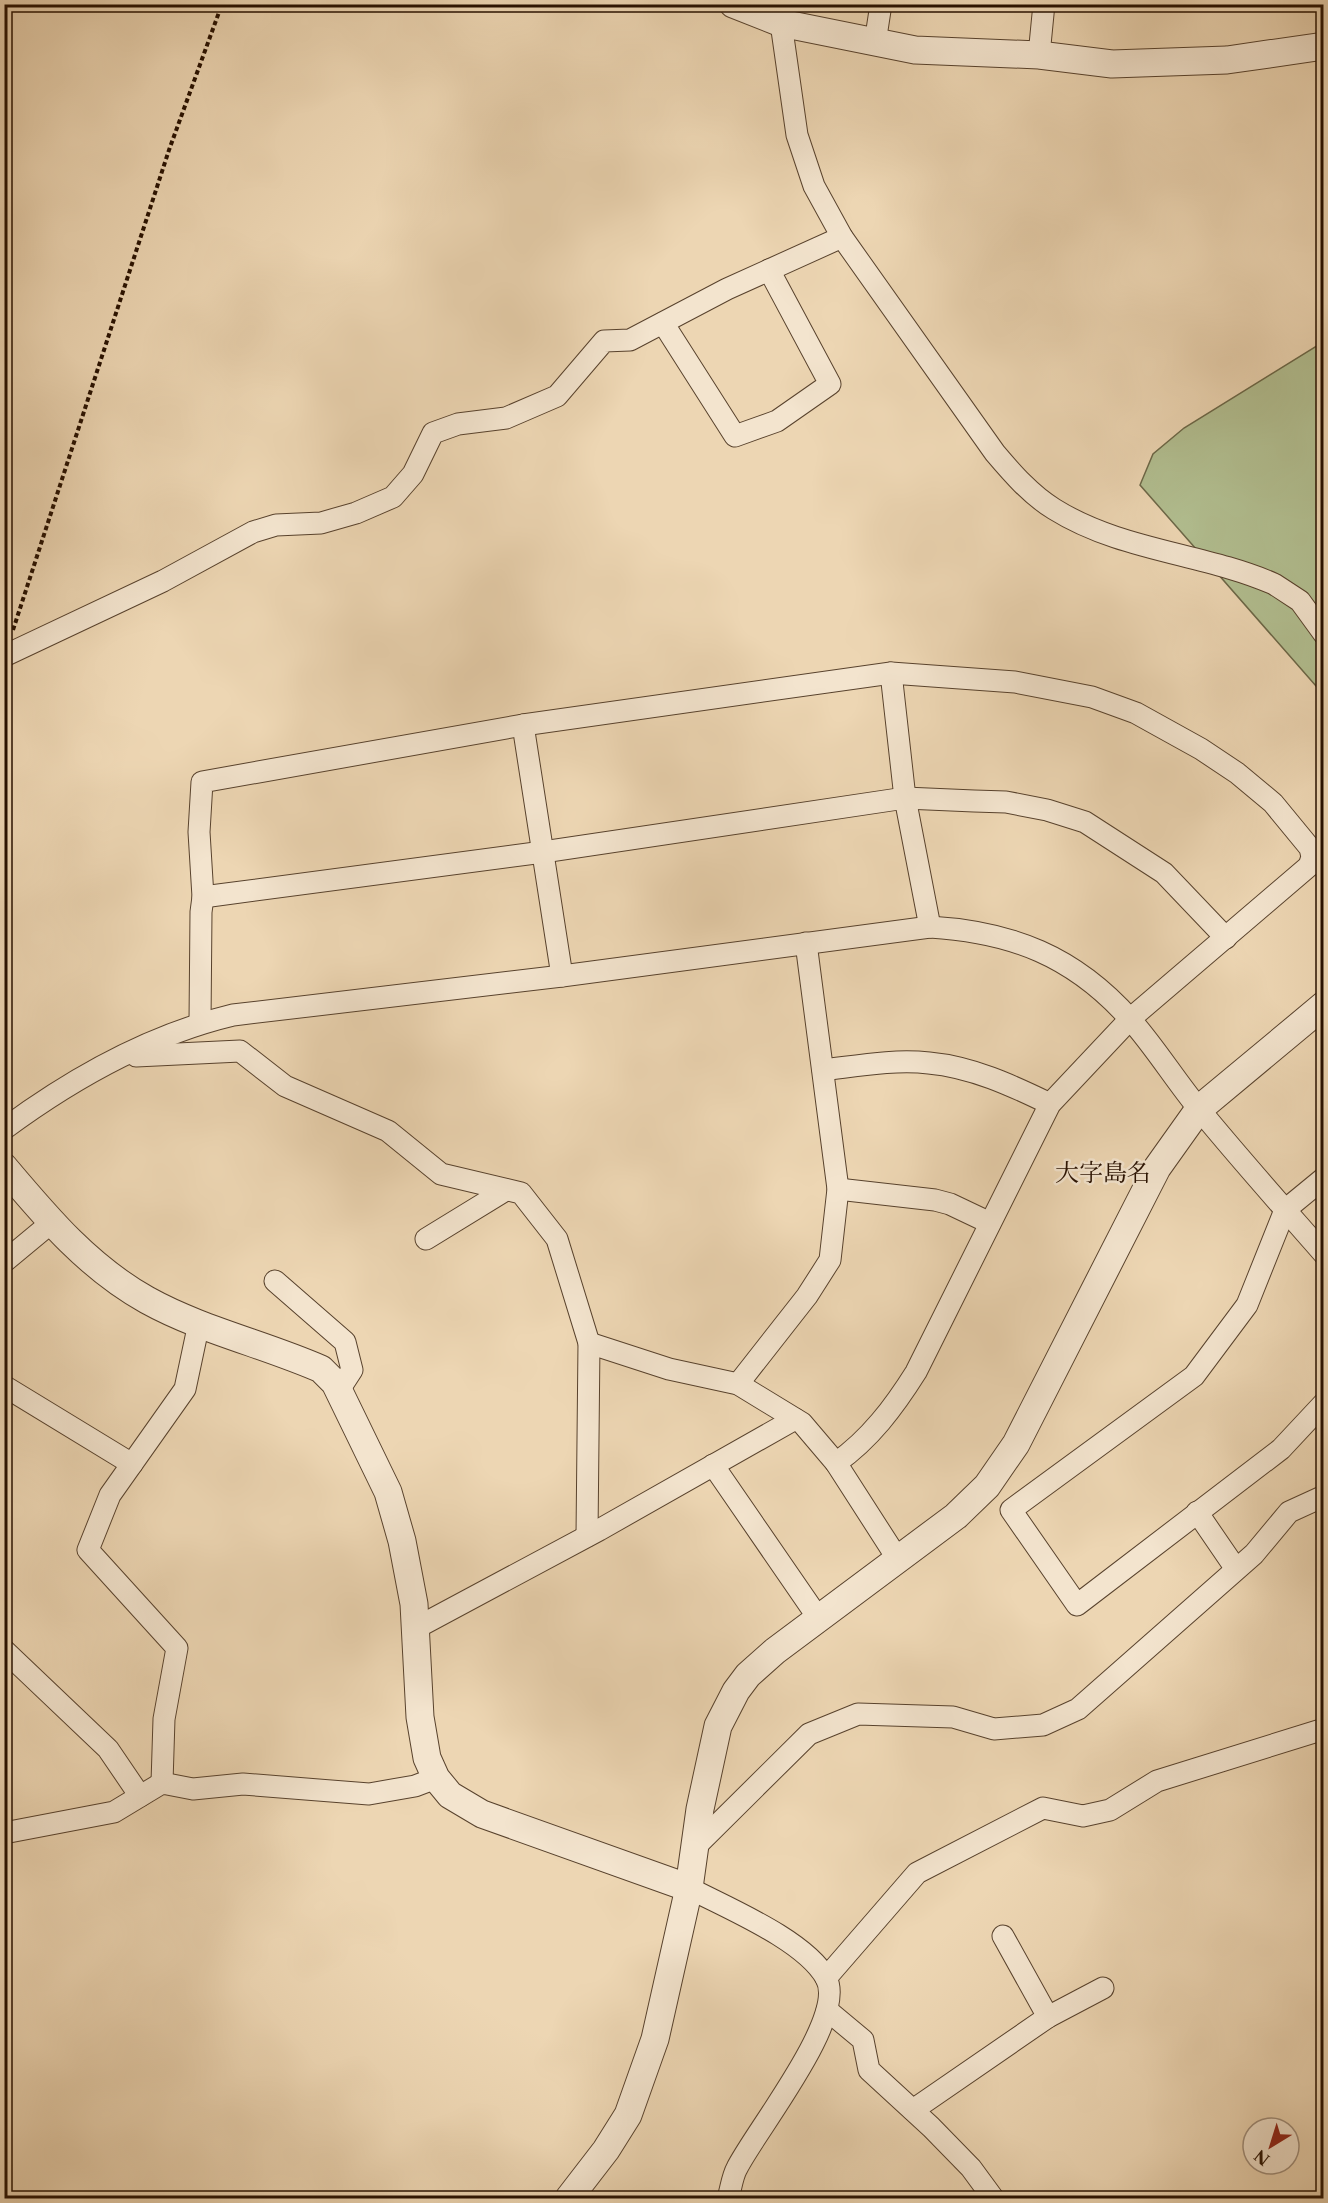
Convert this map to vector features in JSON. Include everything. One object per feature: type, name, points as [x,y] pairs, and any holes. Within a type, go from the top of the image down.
[{"type":"street","points":[[733,4],[781,23],[915,50],[1039,55],[1112,64],[1227,60],[1323,46]]},
{"type":"street","points":[[875,43],[881,4]]},
{"type":"street","points":[[1039,55],[1044,4]]},
{"type":"street","points":[[781,23],[797,135],[814,186],[842,237],[995,453],[1037,497],[1055,510],[1113,536],[1274,584],[1300,601],[1323,634]]},
{"type":"street","points":[[4,656],[163,581],[253,532],[276,525],[321,523],[356,513],[393,497],[413,474],[433,433],[458,424],[506,418],[557,396],[604,341],[630,340],[769,270],[842,237]]},
{"type":"street","points":[[663,323],[735,436],[777,421],[830,384],[769,270]]},
{"type":"street","points":[[891,673],[905,798],[930,927]]},
{"type":"street","points":[[200,1023],[203,897],[199,831],[202,782],[524,725],[891,673],[1015,682],[1092,697],[1136,713],[1201,749],[1237,773],[1273,803],[1310,848],[1312,857],[1303,874],[1130,1019],[1050,1104],[944,1319],[902,1396],[861,1445],[836,1463]]},
{"type":"street","points":[[524,725],[562,975]]},
{"type":"street","points":[[203,897],[543,852],[905,798],[1006,802],[1047,810],[1085,822],[1164,873],[1226,938]]},
{"type":"street","points":[[4,1129],[53,1093],[120,1058],[200,1023],[233,1015],[930,927],[987,933],[1053,956],[1083,975],[1130,1019],[1199,1109],[1323,1254]]},
{"type":"street","points":[[738,1384],[807,1296],[830,1260],[838,1189],[806,943]]},
{"type":"street","points":[[569,2199],[618,2133],[637,2096],[655,2039],[689,1888],[718,1726],[732,1698],[760,1663],[957,1516],[1000,1470],[1016,1444],[1149,1182],[1199,1109],[1323,1005]]},
{"type":"street","points":[[120,1058],[240,1051],[285,1086],[388,1131],[441,1174],[521,1193],[557,1239],[589,1343],[587,1536]]},
{"type":"street","points":[[823,1070],[928,1062],[982,1074],[1050,1104]]},
{"type":"street","points":[[4,1167],[78,1250],[120,1283],[149,1301],[199,1323],[321,1369],[339,1390],[388,1492],[402,1541],[414,1604],[420,1717],[427,1758],[436,1778],[450,1795],[482,1814],[689,1888],[776,1934],[806,1956],[826,1978],[830,1993],[827,2010],[813,2046],[736,2169],[728,2199]]},
{"type":"street","points":[[1323,1178],[1285,1210],[1247,1305],[1194,1376],[1011,1510],[1077,1605],[1281,1449],[1323,1403]]},
{"type":"street","points":[[838,1189],[935,1200],[950,1204],[990,1223]]},
{"type":"street","points":[[426,1239],[506,1190]]},
{"type":"street","points":[[4,1262],[51,1222]]},
{"type":"street","points":[[275,1281],[345,1342],[352,1370],[339,1390]]},
{"type":"street","points":[[162,1783],[164,1719],[177,1648],[88,1550],[110,1495],[185,1389],[199,1323]]},
{"type":"street","points":[[589,1343],[678,1371],[738,1384],[795,1419],[817,1438],[836,1463],[899,1561]]},
{"type":"street","points":[[4,1386],[132,1464]]},
{"type":"street","points":[[416,1628],[587,1536],[795,1419]]},
{"type":"street","points":[[713,1465],[819,1619]]},
{"type":"street","points":[[695,1847],[809,1734],[858,1714],[953,1717],[994,1729],[1043,1725],[1078,1709],[1254,1554],[1289,1512],[1323,1496]]},
{"type":"street","points":[[1197,1512],[1236,1569]]},
{"type":"street","points":[[4,1650],[108,1749],[140,1796]]},
{"type":"street","points":[[826,1978],[917,1873],[1043,1808],[1083,1816],[1110,1810],[1157,1781],[1323,1730]]},
{"type":"street","points":[[4,1833],[114,1812],[162,1783],[193,1789],[243,1784],[369,1794],[415,1786],[436,1778]]},
{"type":"street","points":[[1004,1936],[1048,2017]]},
{"type":"street","points":[[914,2110],[1048,2017],[1103,1988]]},
{"type":"street","points":[[827,2010],[863,2040],[869,2070],[914,2110],[971,2168],[993,2199]]},
{"type":"path","points":[[4,656],[169,150],[222,4]]},
{"type":"green space","points":[[1323,342],[1323,694],[1140,485],[1153,454],[1184,428]]},
{"type":"district","name":"大字島名","points":[[1103,1173]]}]
